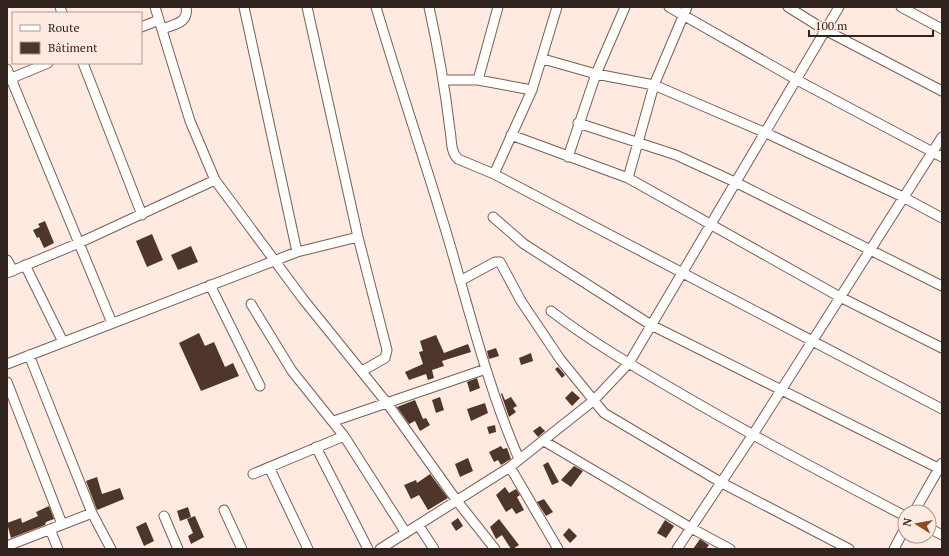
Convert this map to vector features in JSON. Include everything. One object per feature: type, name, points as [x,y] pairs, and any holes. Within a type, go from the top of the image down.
[{"type":"street","points":[[155,7],[190,121],[215,180],[275,261],[387,403],[457,501],[495,549]]},
{"type":"street","points":[[162,29],[184,20],[187,14],[186,7]]},
{"type":"street","points":[[244,7],[297,252]]},
{"type":"street","points":[[307,7],[358,237],[388,350],[385,358],[362,371]]},
{"type":"street","points":[[376,7],[501,417],[519,460]]},
{"type":"street","points":[[429,7],[444,80],[453,154],[458,159],[494,174],[942,409]]},
{"type":"street","points":[[478,80],[498,7]]},
{"type":"street","points":[[494,174],[532,90],[543,59],[557,7]]},
{"type":"street","points":[[568,157],[578,123],[596,74],[625,7]]},
{"type":"street","points":[[669,7],[685,11],[797,80],[942,157]]},
{"type":"street","points":[[788,7],[825,30],[942,91]]},
{"type":"street","points":[[380,549],[419,526],[510,467],[593,401],[629,363],[839,7]]},
{"type":"street","points":[[901,7],[942,29]]},
{"type":"street","points":[[628,178],[654,85],[685,11]]},
{"type":"street","points":[[142,27],[159,20]]},
{"type":"street","points":[[543,59],[596,74],[654,85],[766,133],[903,197],[942,218]]},
{"type":"street","points":[[9,79],[46,64]]},
{"type":"street","points":[[83,64],[142,215]]},
{"type":"street","points":[[7,69],[9,79],[112,323]]},
{"type":"street","points":[[444,80],[478,80],[532,90]]},
{"type":"street","points":[[578,123],[676,155],[735,182],[942,286]]},
{"type":"street","points":[[511,135],[628,178],[840,297],[942,348]]},
{"type":"street","points":[[677,549],[722,483],[780,390],[872,250],[903,197],[942,137]]},
{"type":"street","points":[[7,260],[10,272],[79,244],[215,180]]},
{"type":"street","points":[[493,216],[524,244],[651,325],[780,390],[941,467],[919,504]]},
{"type":"street","points":[[7,364],[297,252],[358,237]]},
{"type":"street","points":[[460,281],[495,262],[500,262],[530,314],[560,359],[604,413],[722,483],[849,549]]},
{"type":"street","points":[[25,265],[63,342]]},
{"type":"street","points":[[210,285],[260,386]]},
{"type":"street","points":[[251,304],[292,371],[334,421],[406,533]]},
{"type":"street","points":[[551,310],[576,330],[752,436],[897,512]]},
{"type":"street","points":[[29,355],[92,513],[111,549]]},
{"type":"street","points":[[334,421],[486,369]]},
{"type":"street","points":[[7,382],[62,524]]},
{"type":"street","points":[[253,474],[344,436]]},
{"type":"street","points":[[544,441],[691,528],[730,549]]},
{"type":"street","points":[[316,447],[368,549]]},
{"type":"street","points":[[269,467],[308,549]]},
{"type":"street","points":[[510,467],[558,549]]},
{"type":"street","points":[[224,510],[242,549]]},
{"type":"street","points":[[8,546],[92,513]]},
{"type":"street","points":[[164,516],[178,549]]},
{"type":"street","points":[[419,526],[434,549]]},
{"type":"street","points":[[50,529],[58,549]]},
{"type":"building","points":[[45,221],[54,243],[44,248],[39,237],[37,238],[33,230],[40,227],[38,224]]},
{"type":"building","points":[[152,234],[163,260],[147,267],[136,241]]},
{"type":"building","points":[[191,246],[198,262],[178,270],[171,255]]},
{"type":"building","points":[[199,333],[205,346],[214,342],[225,367],[233,363],[239,376],[201,391],[179,343]]},
{"type":"building","points":[[436,335],[444,353],[468,344],[471,352],[442,361],[444,366],[432,370],[434,378],[428,380],[426,374],[409,380],[405,372],[423,364],[419,352],[423,351],[420,341]]},
{"type":"building","points":[[496,348],[499,356],[489,359],[487,351]]},
{"type":"building","points":[[531,353],[533,361],[521,365],[519,358]]},
{"type":"building","points":[[558,367],[565,375],[562,378],[555,369]]},
{"type":"building","points":[[477,378],[480,388],[470,392],[467,382]]},
{"type":"building","points":[[572,391],[580,398],[572,406],[565,398]]},
{"type":"building","points":[[502,393],[505,400],[511,397],[517,406],[513,408],[516,412],[509,417],[501,394]]},
{"type":"building","points":[[440,397],[444,410],[436,413],[432,400]]},
{"type":"building","points":[[415,400],[423,419],[426,418],[430,425],[420,431],[415,421],[409,424],[397,407]]},
{"type":"building","points":[[485,403],[488,413],[471,421],[467,409]]},
{"type":"building","points":[[495,425],[496,432],[489,434],[487,427]]},
{"type":"building","points":[[540,426],[545,431],[538,437],[533,431]]},
{"type":"building","points":[[501,446],[503,449],[507,448],[511,459],[501,465],[498,460],[494,462],[489,452]]},
{"type":"building","points":[[468,458],[473,471],[460,477],[455,464]]},
{"type":"building","points":[[548,462],[559,482],[552,485],[543,465]]},
{"type":"building","points":[[574,466],[583,471],[571,487],[561,480]]},
{"type":"building","points":[[430,474],[448,498],[428,510],[419,495],[411,499],[404,485],[416,480],[417,483]]},
{"type":"building","points":[[97,477],[102,494],[120,488],[124,499],[97,510],[86,481]]},
{"type":"building","points":[[505,487],[509,493],[516,489],[520,495],[517,497],[524,510],[516,514],[512,508],[506,512],[496,495]]},
{"type":"building","points":[[544,499],[553,512],[546,516],[537,502]]},
{"type":"building","points":[[49,506],[54,519],[46,522],[45,525],[11,538],[7,523],[21,518],[22,523],[38,516],[36,512]]},
{"type":"building","points":[[188,507],[191,517],[180,521],[177,511]]},
{"type":"building","points":[[195,516],[204,537],[191,544],[188,536],[193,533],[187,519]]},
{"type":"building","points":[[458,518],[463,526],[456,531],[451,523]]},
{"type":"building","points":[[499,519],[519,545],[513,549],[511,549],[502,535],[496,539],[490,527]]},
{"type":"building","points":[[665,520],[674,526],[666,538],[657,533]]},
{"type":"building","points":[[146,522],[154,541],[144,546],[136,527]]},
{"type":"building","points":[[569,528],[577,536],[570,543],[563,535]]},
{"type":"building","points":[[700,539],[709,545],[706,549],[693,549]]}]
